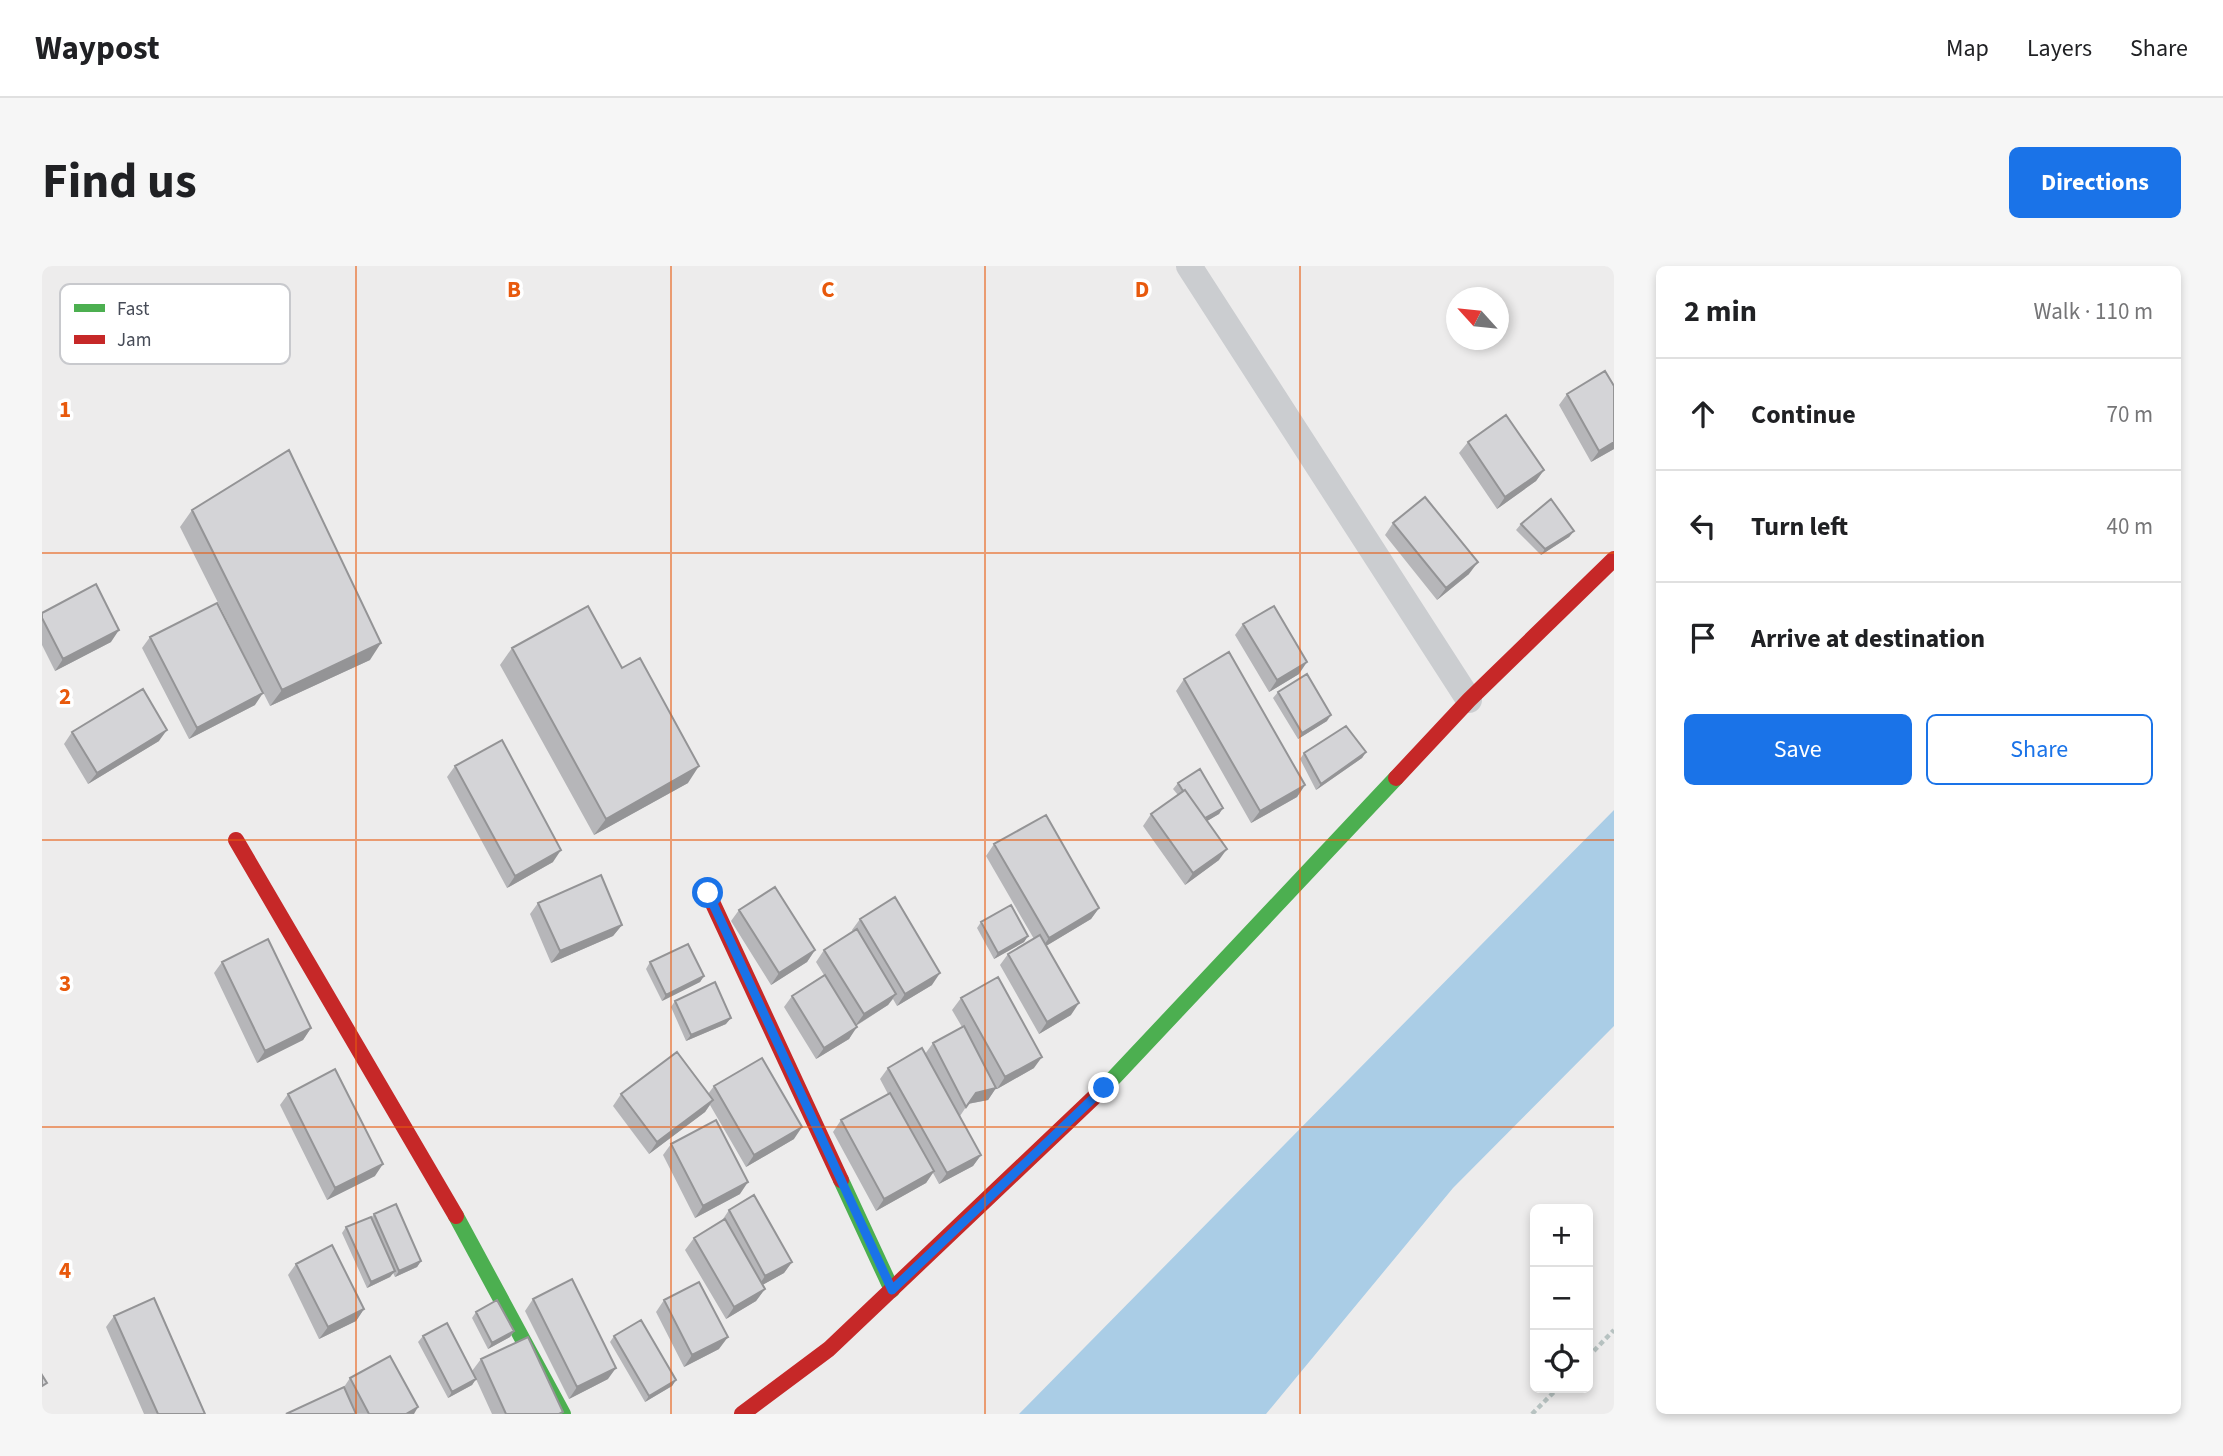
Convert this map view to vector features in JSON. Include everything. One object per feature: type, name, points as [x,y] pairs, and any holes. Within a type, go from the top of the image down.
[{"type":"street","points":[[742,1414],[829,1349],[1104,1088],[1469,700],[1614,559]]},
{"type":"street","points":[[236,840],[479,1255],[563,1414]]},
{"type":"street","points":[[708,893],[892,1290]]},
{"type":"lane","points":[[1189,266],[1469,700]]},
{"type":"path","points":[[1593,1352],[1614,1329]]},
{"type":"path","points":[[1532,1414],[1553,1393]]},
{"type":"water","points":[[1614,810],[1614,1026],[1453,1188],[1266,1414],[1019,1414]]},
{"type":"building","points":[[1605,371],[1614,386],[1614,442],[1599,451],[1567,394]]},
{"type":"building","points":[[1506,415],[1544,470],[1505,497],[1468,442]]},
{"type":"building","points":[[289,450],[381,643],[282,690],[192,510]]},
{"type":"building","points":[[1425,497],[1478,562],[1446,588],[1393,523]]},
{"type":"building","points":[[1551,499],[1574,531],[1545,549],[1521,524]]},
{"type":"building","points":[[96,584],[119,630],[63,659],[42,613]]},
{"type":"building","points":[[217,603],[263,693],[197,728],[150,637]]},
{"type":"building","points":[[588,606],[622,668],[640,658],[699,766],[606,819],[512,648]]},
{"type":"building","points":[[1274,606],[1307,662],[1277,680],[1243,624]]},
{"type":"building","points":[[1229,652],[1305,785],[1260,811],[1184,679]]},
{"type":"building","points":[[1307,674],[1331,715],[1302,733],[1278,692]]},
{"type":"building","points":[[143,689],[167,730],[97,773],[72,732]]},
{"type":"building","points":[[1346,726],[1366,752],[1321,784],[1304,753]]},
{"type":"building","points":[[502,740],[561,850],[515,876],[455,766]]},
{"type":"building","points":[[1200,769],[1223,808],[1205,818],[1178,783]]},
{"type":"building","points":[[1185,790],[1227,849],[1193,873],[1151,814]]},
{"type":"building","points":[[1046,815],[1099,908],[1049,938],[994,844]]},
{"type":"building","points":[[601,875],[622,925],[560,951],[538,903]]},
{"type":"building","points":[[775,887],[815,950],[779,973],[739,910]]},
{"type":"building","points":[[895,897],[940,973],[905,994],[860,919]]},
{"type":"building","points":[[1011,905],[1028,936],[998,953],[981,922]]},
{"type":"building","points":[[857,929],[896,994],[864,1014],[824,950]]},
{"type":"building","points":[[1040,935],[1079,1003],[1047,1022],[1008,954]]},
{"type":"building","points":[[268,939],[311,1028],[265,1051],[222,962]]},
{"type":"building","points":[[688,944],[704,976],[666,995],[650,962]]},
{"type":"building","points":[[825,975],[857,1027],[824,1048],[792,996]]},
{"type":"building","points":[[998,977],[1042,1057],[1005,1077],[961,998]]},
{"type":"building","points":[[715,982],[731,1018],[691,1035],[675,1001]]},
{"type":"building","points":[[964,1026],[996,1088],[976,1093],[966,1107],[933,1043]]},
{"type":"building","points":[[922,1048],[981,1155],[947,1173],[888,1068]]},
{"type":"building","points":[[677,1052],[713,1100],[657,1142],[621,1094]]},
{"type":"building","points":[[762,1058],[802,1127],[754,1155],[714,1086]]},
{"type":"building","points":[[335,1069],[383,1164],[335,1188],[288,1094]]},
{"type":"building","points":[[890,1093],[934,1171],[884,1199],[841,1120]]},
{"type":"building","points":[[716,1120],[748,1182],[703,1206],[671,1144]]},
{"type":"building","points":[[754,1195],[792,1262],[765,1276],[729,1210]]},
{"type":"building","points":[[396,1204],[421,1261],[399,1271],[374,1214]]},
{"type":"building","points":[[371,1217],[395,1271],[371,1282],[346,1227]]},
{"type":"building","points":[[725,1219],[765,1289],[734,1307],[694,1238]]},
{"type":"building","points":[[332,1245],[364,1309],[328,1327],[296,1264]]},
{"type":"building","points":[[572,1279],[616,1368],[577,1387],[533,1299]]},
{"type":"building","points":[[699,1282],[728,1337],[692,1355],[664,1300]]},
{"type":"building","points":[[154,1298],[205,1414],[158,1414],[114,1316]]},
{"type":"building","points":[[497,1300],[514,1331],[492,1343],[476,1312]]},
{"type":"building","points":[[641,1320],[676,1380],[649,1396],[614,1336]]},
{"type":"building","points":[[447,1323],[476,1379],[452,1392],[423,1336]]},
{"type":"building","points":[[528,1337],[563,1412],[559,1414],[506,1414],[481,1359]]},
{"type":"building","points":[[390,1356],[418,1407],[406,1414],[369,1414],[350,1378]]},
{"type":"building","points":[[344,1387],[356,1414],[286,1414]]},
{"type":"traffic: fast","points":[[1107,1085],[1396,778]]},
{"type":"traffic: fast","points":[[841,1180],[892,1290]]},
{"type":"traffic: fast","points":[[456,1216],[563,1414]]},
{"type":"traffic: jam","points":[[1396,778],[1469,700],[1614,559]]},
{"type":"traffic: jam","points":[[236,840],[456,1216]]},
{"type":"traffic: jam","points":[[708,893],[841,1180]]},
{"type":"traffic: jam","points":[[742,1414],[829,1349],[1107,1085]]},
{"type":"route","points":[[708,893],[892,1290],[1104,1088]]}]
